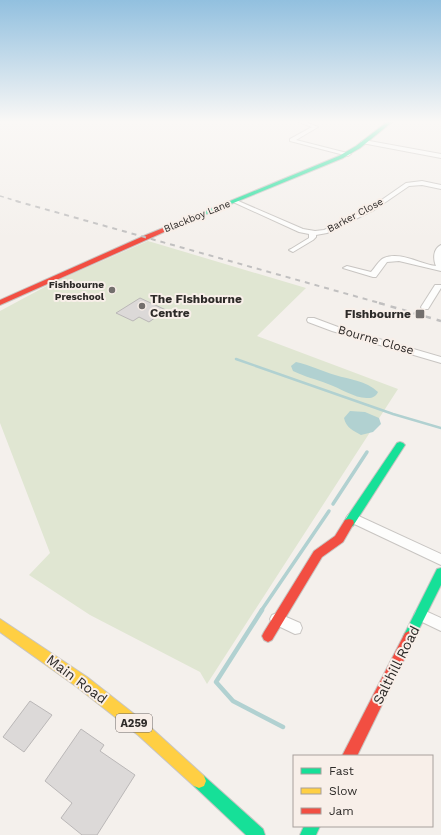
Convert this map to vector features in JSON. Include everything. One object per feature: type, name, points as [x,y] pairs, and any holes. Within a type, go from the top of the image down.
[{"type":"street","name":"Blackboy Lane","points":[[0,303],[146,237],[332,161]]},
{"type":"street","name":"Barker Close","points":[[234,202],[295,229],[312,233],[325,232],[372,209],[406,185],[417,183],[441,188]]},
{"type":"street","name":"Barker Close","points":[[293,250],[311,239],[313,237],[312,233]]},
{"type":"street","points":[[285,247],[301,254]]},
{"type":"street","points":[[441,247],[436,257],[441,269]]},
{"type":"street","points":[[347,268],[374,275],[385,260],[397,259],[441,269]]},
{"type":"street","points":[[426,307],[440,285]]},
{"type":"street","name":"Bourne Close","points":[[312,320],[335,329],[441,360]]},
{"type":"street","points":[[268,636],[318,554],[339,538],[400,445]]},
{"type":"street","points":[[352,518],[441,560]]},
{"type":"street","name":"Salthill Road","points":[[350,755],[441,573]]},
{"type":"street","points":[[421,615],[441,625]]},
{"type":"street","points":[[277,619],[295,628]]},
{"type":"street","name":"Main Road","points":[[0,625],[82,682],[144,730],[257,835]]},
{"type":"green space","points":[[148,241],[306,288],[257,336],[398,389],[207,684],[200,672],[90,615],[29,575],[50,553],[0,423],[0,311],[54,282]]},
{"type":"water","points":[[296,362],[358,381],[368,385],[378,392],[370,398],[358,397],[293,371],[291,366]]},
{"type":"water","points":[[350,411],[365,412],[379,418],[381,424],[373,432],[361,435],[351,429],[345,421],[344,418]]},
{"type":"building","name":"The Fishbourne Centre","points":[[140,298],[166,310],[149,322],[139,317],[133,321],[116,313]]},
{"type":"building","points":[[30,701],[52,715],[24,752],[3,737]]},
{"type":"building","points":[[81,729],[104,745],[100,751],[135,775],[97,835],[82,835],[61,818],[72,803],[45,781]]},
{"type":"waterway","points":[[236,359],[393,414],[441,428]]},
{"type":"waterway","points":[[333,504],[367,452]]},
{"type":"waterway","points":[[261,611],[329,511]]},
{"type":"waterway","points":[[262,610],[216,682],[233,701],[283,727]]},
{"type":"railway","points":[[0,196],[20,202]]},
{"type":"railway","points":[[16,201],[383,304]]},
{"type":"railway","points":[[379,303],[441,321]]},
{"type":"traffic: fast","points":[[197,216],[331,161]]},
{"type":"traffic: fast","points":[[349,523],[400,445]]},
{"type":"traffic: fast","points":[[409,637],[441,573]]},
{"type":"traffic: fast","points":[[199,781],[257,835]]},
{"type":"traffic: fast","points":[[308,835],[312,827]]},
{"type":"traffic: slow","points":[[0,625],[82,682],[143,730],[199,781]]},
{"type":"traffic: jam","points":[[0,303],[148,236],[197,216]]},
{"type":"traffic: jam","points":[[268,636],[318,554],[339,539],[349,523]]},
{"type":"traffic: jam","points":[[350,755],[409,637]]},
{"type":"place","name":"Fishbourne Preschool","points":[[112,290]]},
{"type":"place","name":"The Fishbourne Centre","points":[[142,306]]},
{"type":"place","name":"Fishbourne","points":[[420,314]]}]
